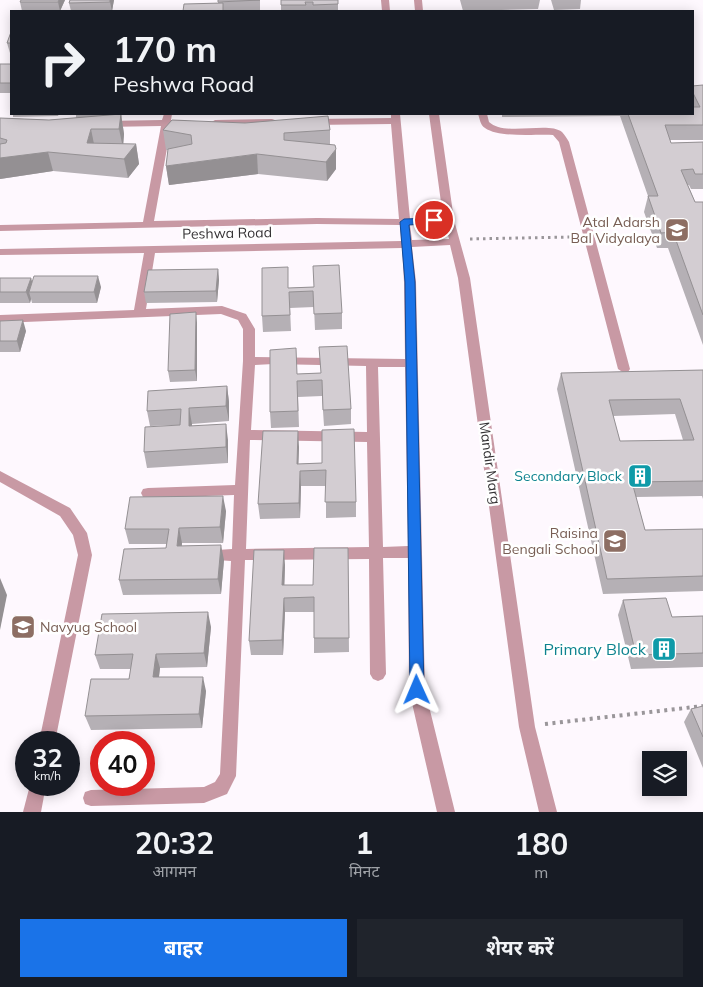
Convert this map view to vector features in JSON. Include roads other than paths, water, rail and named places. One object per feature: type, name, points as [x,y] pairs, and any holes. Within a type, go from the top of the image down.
[{"type":"street","name":"Mandir Marg","points":[[434,115],[449,220],[464,278],[527,727],[548,812]]},
{"type":"street","points":[[483,115],[489,127],[495,129],[555,132],[560,135],[564,142],[624,368]]},
{"type":"street","points":[[306,122],[395,117],[410,282],[417,690],[446,812]]},
{"type":"street","points":[[148,224],[167,118]]},
{"type":"street","points":[[98,124],[167,118],[201,123],[286,122]]},
{"type":"street","name":"Peshwa Road","points":[[0,228],[317,220],[404,222],[449,220]]},
{"type":"street","name":"Peshwa Road","points":[[0,252],[406,245],[454,242]]},
{"type":"street","points":[[139,314],[150,249]]},
{"type":"street","points":[[0,319],[222,310],[242,317],[249,329],[249,361],[228,776],[220,788],[204,795],[91,798]]},
{"type":"street","points":[[249,361],[411,363]]},
{"type":"street","points":[[372,362],[378,674]]},
{"type":"street","points":[[244,435],[373,437]]},
{"type":"street","points":[[0,476],[65,512],[80,533],[85,555],[49,731]]},
{"type":"street","points":[[148,493],[241,490]]},
{"type":"street","points":[[194,555],[415,552]]},
{"type":"street","points":[[32,812],[36,796]]},
{"type":"place","name":"Atal Adarsh Bal Vidyalaya","points":[[677,230]]},
{"type":"place","name":"Secondary Block","points":[[640,476]]},
{"type":"place","name":"Raisina Bengali School","points":[[615,541]]},
{"type":"place","name":"Navyug School","points":[[23,627]]},
{"type":"place","name":"Primary Block","points":[[664,649]]}]
